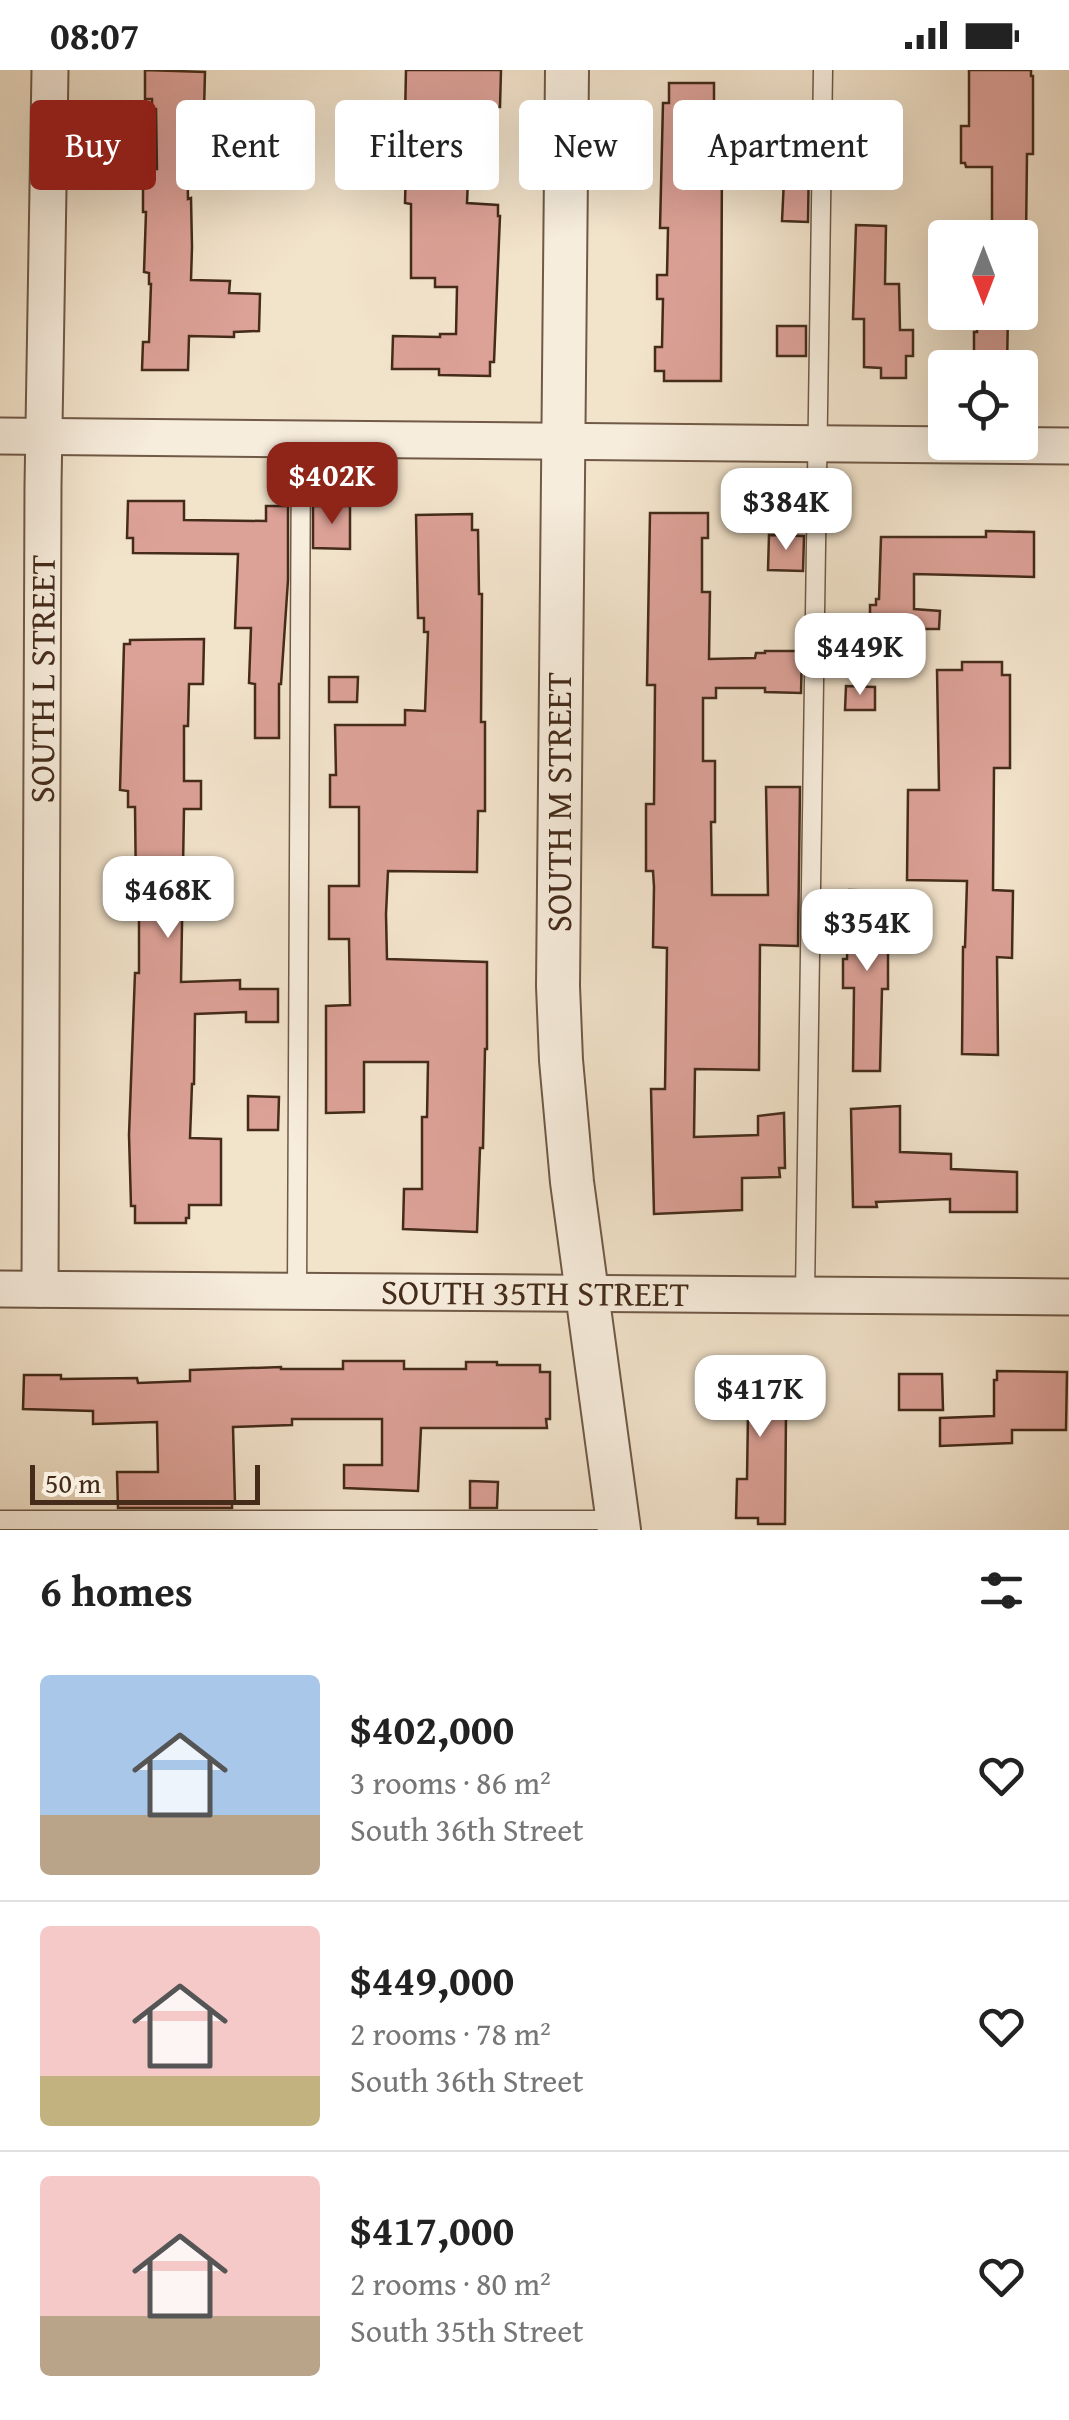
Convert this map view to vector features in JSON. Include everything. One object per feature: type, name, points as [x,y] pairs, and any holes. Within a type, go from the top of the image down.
[{"type":"street","name":"SOUTH L STREET","points":[[40,1290],[50,70]]},
{"type":"street","name":"SOUTH M STREET","points":[[568,70],[558,986],[572,1182],[618,1525]]},
{"type":"street","points":[[0,436],[1069,446]]},
{"type":"street","name":"SOUTH 35TH STREET","points":[[0,1289],[1069,1298]]},
{"type":"lane","points":[[804,1294],[823,70]]},
{"type":"lane","points":[[297,1292],[300,438]]},
{"type":"lane","points":[[0,1520],[618,1525]]},
{"type":"building","points":[[145,70],[205,72],[204,100],[176,100],[176,190],[188,190],[188,199],[191,198],[191,280],[230,281],[229,293],[260,294],[259,331],[234,332],[234,337],[189,336],[188,370],[142,370],[143,342],[149,342],[151,284],[149,273],[144,272],[143,190],[156,190],[157,169],[156,100],[145,99]]},
{"type":"building","points":[[406,70],[501,70],[500,107],[499,100],[405,100]]},
{"type":"building","points":[[969,70],[1031,70],[1033,154],[1027,154],[1026,220],[992,220],[992,167],[966,167],[961,163],[961,126],[969,126]]},
{"type":"building","points":[[669,83],[714,83],[714,100],[673,100],[673,190],[722,190],[721,381],[664,381],[664,371],[655,371],[655,347],[662,347],[663,299],[657,299],[657,275],[667,275],[668,228],[660,228],[663,103],[669,103]]},
{"type":"building","points":[[405,190],[468,190],[467,203],[498,205],[494,362],[490,362],[490,376],[439,375],[439,369],[392,369],[393,336],[456,334],[457,287],[435,287],[435,278],[411,278],[411,204],[405,203]]},
{"type":"building","points":[[784,190],[809,190],[808,222],[782,221]]},
{"type":"building","points":[[856,225],[886,226],[885,284],[899,284],[900,330],[913,330],[913,356],[906,356],[906,378],[881,378],[881,368],[864,367],[864,319],[853,319]]},
{"type":"building","points":[[777,326],[806,326],[806,356],[777,356]]},
{"type":"building","points":[[1008,330],[1007,350],[974,350],[977,332]]},
{"type":"building","points":[[128,501],[184,501],[184,520],[266,521],[266,506],[288,506],[279,738],[255,738],[255,684],[249,683],[251,628],[235,628],[238,554],[133,553],[133,538],[127,538]]},
{"type":"building","points":[[313,506],[350,506],[350,549],[313,548]]},
{"type":"building","points":[[650,513],[708,513],[708,538],[702,538],[702,592],[710,592],[709,659],[755,658],[756,653],[765,651],[802,651],[801,693],[716,688],[716,698],[703,698],[703,761],[715,761],[712,895],[768,895],[766,787],[800,787],[798,946],[760,945],[759,1070],[695,1069],[694,1137],[758,1135],[758,1116],[784,1113],[785,1168],[779,1168],[780,1177],[742,1178],[742,1210],[654,1214],[651,1089],[665,1089],[667,948],[653,947],[653,871],[646,871],[646,804],[654,804],[655,685],[647,685]]},
{"type":"building","points":[[472,514],[472,530],[478,530],[482,594],[481,722],[485,722],[485,811],[478,811],[477,872],[388,871],[386,914],[387,959],[487,962],[487,1049],[477,1232],[403,1229],[404,1189],[422,1189],[422,1117],[427,1117],[428,1062],[364,1062],[364,1112],[326,1113],[326,1006],[350,1005],[349,939],[329,939],[329,886],[359,886],[359,807],[330,807],[330,775],[336,775],[335,725],[405,725],[405,710],[425,711],[428,632],[424,632],[424,618],[418,618],[416,515]]},
{"type":"building","points":[[986,531],[1034,532],[1034,577],[914,574],[914,609],[940,611],[939,629],[908,629],[908,638],[875,637],[875,629],[870,629],[870,605],[876,605],[879,599],[881,537],[986,537]]},
{"type":"building","points":[[769,535],[804,536],[803,571],[768,570]]},
{"type":"building","points":[[204,639],[203,684],[189,684],[188,726],[184,726],[184,781],[201,781],[201,809],[184,809],[181,982],[240,980],[240,989],[278,989],[278,1022],[246,1022],[246,1012],[195,1014],[190,1138],[221,1139],[221,1205],[189,1205],[186,1223],[135,1223],[129,1135],[139,919],[133,919],[135,807],[128,807],[128,791],[120,790],[124,644],[130,644],[130,640]]},
{"type":"building","points":[[962,662],[1002,662],[1002,675],[1010,675],[1010,768],[994,768],[993,890],[1013,891],[1012,958],[997,957],[998,1055],[962,1054],[967,881],[907,880],[908,790],[939,790],[937,670],[962,670]]},
{"type":"building","points":[[329,677],[358,677],[357,702],[329,702]]},
{"type":"building","points":[[846,686],[875,687],[875,710],[845,710]]},
{"type":"building","points":[[849,890],[886,891],[888,989],[882,989],[880,1071],[853,1071],[854,988],[843,988]]},
{"type":"building","points":[[248,1096],[279,1097],[278,1130],[248,1130]]},
{"type":"building","points":[[900,1106],[900,1152],[951,1154],[951,1169],[1017,1172],[1017,1212],[950,1212],[950,1199],[876,1202],[877,1207],[853,1207],[851,1109]]},
{"type":"building","points":[[343,1361],[404,1361],[404,1369],[466,1369],[466,1362],[540,1365],[540,1372],[550,1372],[550,1419],[546,1419],[547,1428],[421,1428],[418,1491],[344,1488],[344,1465],[382,1465],[382,1419],[292,1419],[292,1425],[233,1427],[232,1508],[118,1508],[117,1472],[158,1472],[157,1422],[93,1424],[93,1411],[23,1409],[24,1375],[61,1375],[61,1379],[137,1378],[138,1383],[190,1381],[190,1370],[343,1369]]},
{"type":"building","points":[[766,1367],[766,1389],[798,1388],[798,1414],[786,1414],[785,1524],[758,1524],[758,1518],[736,1518],[737,1479],[747,1479],[748,1414],[715,1414],[715,1384],[726,1383],[726,1368]]},
{"type":"building","points":[[997,1371],[1067,1372],[1066,1430],[1012,1430],[1012,1443],[940,1446],[940,1418],[994,1416]]},
{"type":"building","points":[[899,1374],[942,1374],[943,1410],[899,1410]]},
{"type":"building","points":[[470,1481],[498,1482],[497,1508],[470,1508]]}]
